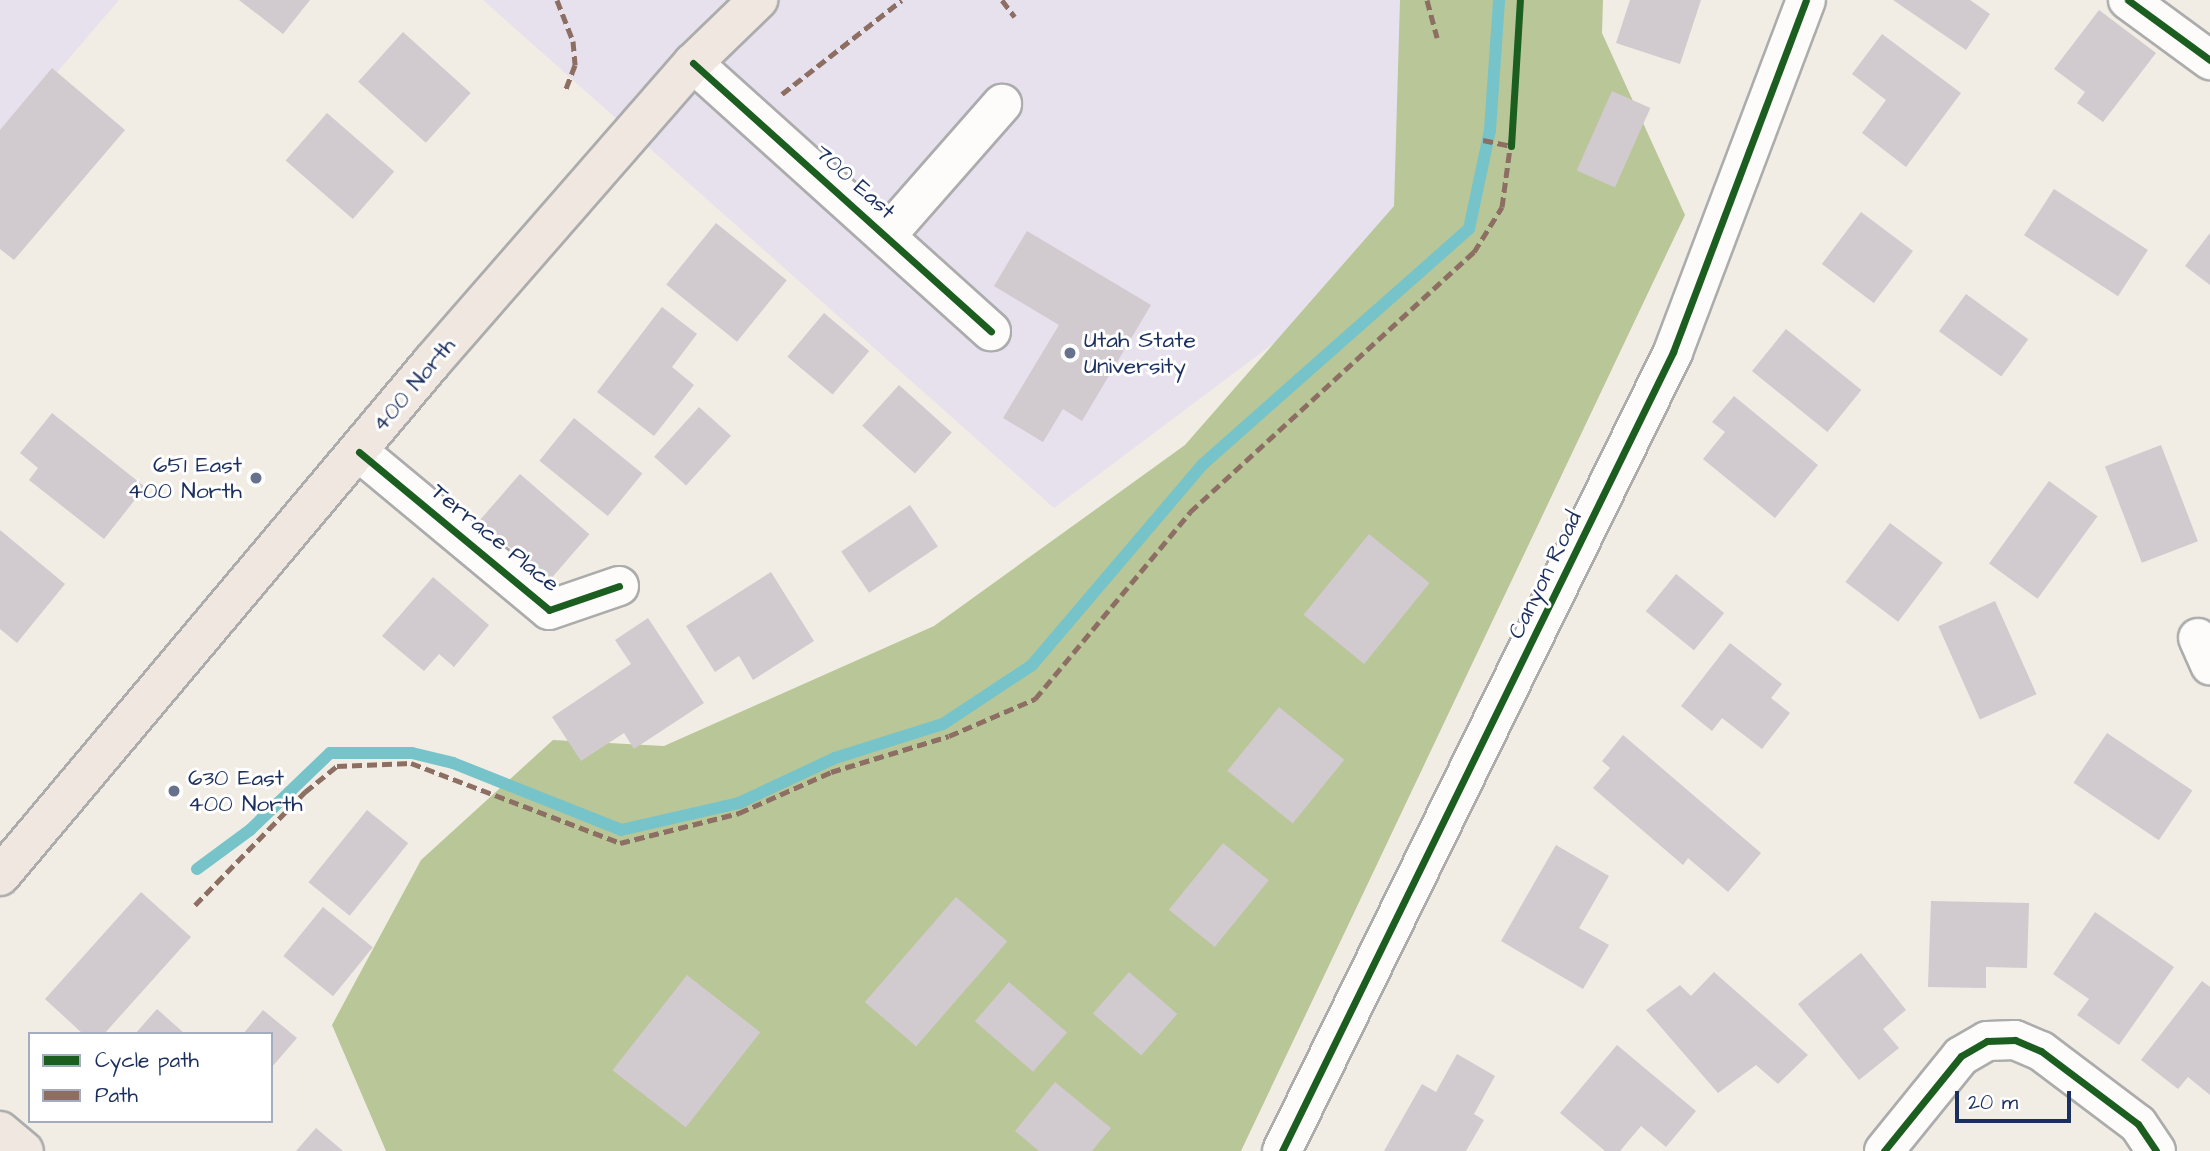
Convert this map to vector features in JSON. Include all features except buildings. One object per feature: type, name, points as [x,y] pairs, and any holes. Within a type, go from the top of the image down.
[{"type":"main road","name":"400 North","points":[[0,876],[693,63],[758,0]]},
{"type":"main road","points":[[0,1131],[23,1151]]},
{"type":"street","name":"Canyon Road","points":[[1282,1151],[1673,352],[1806,0]]},
{"type":"street","points":[[2128,0],[2210,60]]},
{"type":"street","name":"700 East","points":[[693,63],[991,331]]},
{"type":"street","points":[[886,236],[1002,104]]},
{"type":"street","name":"Terrace Place","points":[[359,452],[549,610],[619,586]]},
{"type":"street","points":[[1884,1151],[1961,1056],[1987,1041],[2015,1040],[2041,1051],[2138,1124],[2156,1151]]},
{"type":"shaded area","points":[[0,0],[119,0],[0,139]]},
{"type":"shaded area","name":"Utah State University","points":[[483,0],[1570,0],[1527,153],[1054,508]]},
{"type":"green space","points":[[1400,0],[1603,0],[1602,33],[1685,215],[1241,1151],[386,1151],[332,1025],[421,860],[553,740],[664,746],[934,626],[1185,445],[1394,206]]},
{"type":"waterway","points":[[197,869],[250,830],[330,753],[412,753],[453,763],[621,830],[739,803],[835,758],[943,724],[1032,665],[1202,465],[1469,229],[1490,130],[1499,0]]},
{"type":"marked path","points":[[557,0],[573,41],[575,65],[566,89]]},
{"type":"marked path","points":[[782,94],[902,0]]},
{"type":"marked path","points":[[1002,0],[1015,17]]},
{"type":"marked path","points":[[1427,0],[1437,38]]},
{"type":"marked path","points":[[1483,140],[1511,146]]},
{"type":"marked path","points":[[195,905],[305,792],[337,766],[411,763],[620,843],[739,813],[831,772],[949,736],[1035,699],[1190,512],[1474,252],[1502,207],[1511,140]]},
{"type":"cycle path","points":[[1511,146],[1520,0]]},
{"type":"cycle path","points":[[1282,1151],[1673,352],[1806,0]]},
{"type":"cycle path","points":[[2128,0],[2210,60]]},
{"type":"cycle path","points":[[693,63],[991,331]]},
{"type":"cycle path","points":[[359,452],[549,610],[619,586]]},
{"type":"cycle path","points":[[1884,1151],[1961,1056],[1987,1041],[2015,1040],[2041,1051],[2138,1124],[2156,1151]]},
{"type":"place","name":"Utah State University","points":[[1070,353]]},
{"type":"place","name":"651 East 400 North","points":[[256,478]]},
{"type":"place","name":"630 East 400 North","points":[[174,791]]}]
